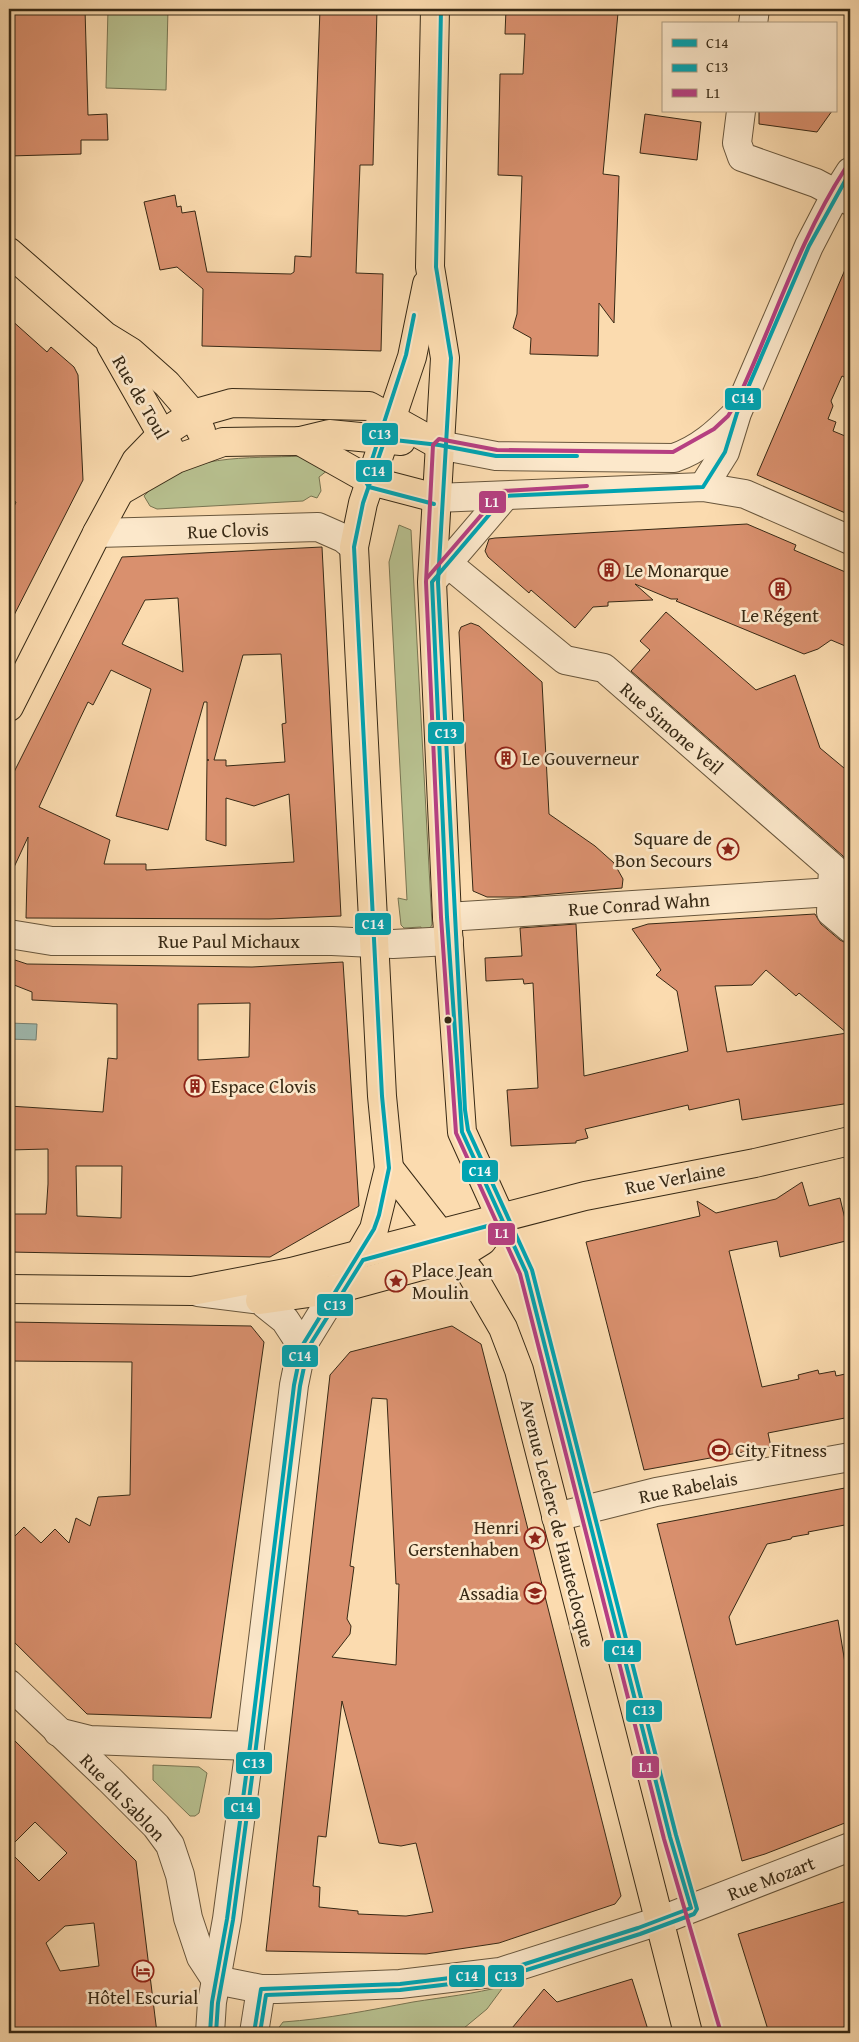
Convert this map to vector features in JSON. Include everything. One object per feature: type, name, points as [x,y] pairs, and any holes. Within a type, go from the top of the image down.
[{"type":"main road","points":[[358,1255],[374,1229],[389,1168],[382,1096],[354,546],[363,503],[412,357],[430,267],[435,9]]},
{"type":"main road","name":"Rue de Toul","points":[[9,252],[105,336],[131,352],[167,384],[193,414],[208,446]]},
{"type":"main road","points":[[430,267],[445,358],[436,498],[448,929],[462,1132],[500,1216]]},
{"type":"main road","name":"Rue de Toul","points":[[105,336],[176,459]]},
{"type":"main road","points":[[9,707],[96,533],[136,460],[162,434],[193,414],[232,403],[369,406],[388,429]]},
{"type":"main road","points":[[120,491],[176,459],[223,442],[300,441],[329,434],[388,429],[439,445]]},
{"type":"main road","points":[[300,441],[371,481],[436,498]]},
{"type":"main road","name":"Rue Verlaine","points":[[500,1216],[585,1196],[755,1163],[850,1141]]},
{"type":"main road","name":"Avenue Leclerc de Hauteclocque","points":[[389,1168],[440,1232],[481,1289],[503,1328],[519,1370],[688,2033]]},
{"type":"main road","points":[[9,1289],[192,1291],[291,1272],[500,1216]]},
{"type":"main road","points":[[260,1300],[337,1289],[458,1256],[482,1241],[500,1216]]},
{"type":"street","points":[[753,22],[755,9]]},
{"type":"street","points":[[703,487],[725,452],[737,413],[809,246],[845,189],[816,183],[742,157],[737,144],[741,112]]},
{"type":"street","points":[[439,445],[496,456],[674,458],[690,452],[711,438],[737,413]]},
{"type":"street","points":[[674,458],[703,487]]},
{"type":"street","points":[[436,498],[703,487],[744,494],[850,540]]},
{"type":"street","points":[[439,574],[505,496]]},
{"type":"street","name":"Rue Clovis","points":[[96,533],[318,527],[343,538],[354,546]]},
{"type":"street","name":"Rue Simone Veil","points":[[439,574],[458,572],[566,660],[604,668],[833,868],[831,912],[850,928]]},
{"type":"street","name":"Rue Conrad Wahn","points":[[448,929],[832,892]]},
{"type":"street","name":"Rue Paul Michaux","points":[[9,934],[52,941],[332,941],[374,944],[448,929]]},
{"type":"street","points":[[210,2033],[250,1746],[294,1385],[302,1346],[358,1255]]},
{"type":"street","points":[[192,1291],[260,1300],[285,1320],[302,1346]]},
{"type":"street","name":"Rue Rabelais","points":[[556,1517],[656,1492],[850,1457]]},
{"type":"street","name":"Rue du Sablon","points":[[9,1684],[57,1732],[110,1779],[156,1826],[170,1845],[180,1875],[188,1918],[201,1957],[216,1980]]},
{"type":"street","name":"Rue du Sablon","points":[[57,1732],[90,1740],[250,1746]]},
{"type":"street","name":"Rue Mozart","points":[[216,1980],[261,1988],[400,1984],[500,1972],[659,1921],[850,1847]]},
{"type":"street","points":[[254,2033],[261,1988]]},
{"type":"green space","points":[[108,9],[168,9],[166,90],[106,88]]},
{"type":"green space","points":[[302,456],[328,470],[319,477],[321,491],[317,498],[311,496],[303,501],[157,509],[150,506],[144,496],[160,482],[177,472],[197,465],[239,458]]},
{"type":"green space","points":[[399,525],[411,530],[432,924],[430,929],[422,935],[421,927],[404,928],[401,925],[398,898],[407,900],[389,562]]},
{"type":"green space","points":[[153,1765],[199,1767],[207,1773],[199,1813],[195,1816],[190,1816],[153,1780]]},
{"type":"green space","points":[[504,1986],[487,2009],[458,2033],[278,2033],[277,2030],[283,2022],[348,2014]]},
{"type":"shaded area","points":[[9,1023],[37,1024],[36,1040],[9,1039]]},
{"type":"building","points":[[9,9],[85,9],[88,115],[107,114],[108,140],[81,140],[81,154],[9,156]]},
{"type":"building","points":[[320,9],[377,9],[373,165],[360,165],[356,273],[383,274],[381,351],[202,346],[203,289],[177,267],[160,270],[144,202],[175,195],[177,207],[181,206],[182,213],[195,211],[207,272],[291,274],[294,272],[295,256],[311,257]]},
{"type":"building","points":[[506,9],[594,9],[594,11],[618,13],[603,174],[619,176],[614,323],[599,303],[598,356],[530,354],[531,338],[513,328],[517,314],[522,176],[498,175],[500,74],[523,74],[525,34],[505,34]]},
{"type":"building","points":[[759,112],[831,112],[817,132],[759,124]]},
{"type":"building","points":[[645,114],[701,122],[697,160],[640,153]]},
{"type":"building","points":[[850,258],[850,380],[842,376],[831,401],[833,406],[828,419],[836,422],[833,431],[850,438],[850,515],[757,475]]},
{"type":"building","points":[[9,318],[47,352],[51,347],[74,367],[78,375],[83,480],[9,625],[9,518],[16,502],[9,499]]},
{"type":"building","points":[[747,524],[796,545],[794,550],[850,574],[850,648],[831,640],[818,649],[804,654],[676,601],[678,599],[671,599],[635,584],[653,600],[608,602],[608,606],[593,607],[575,628],[531,590],[529,593],[488,557],[485,551],[489,539],[495,538]]},
{"type":"building","points":[[322,547],[341,916],[269,919],[26,918],[28,837],[9,878],[9,782],[122,557]],"holes":[[[178,598],[183,672],[122,644],[145,600]],[[281,654],[286,723],[282,724],[285,762],[226,766],[226,760],[214,760],[243,655]],[[111,670],[151,689],[116,816],[168,830],[204,702],[207,702],[206,840],[226,846],[226,798],[254,806],[289,794],[294,862],[146,870],[146,864],[104,864],[110,840],[39,807],[88,702],[93,705]]]},
{"type":"building","points":[[666,612],[756,690],[795,675],[820,748],[850,773],[850,868],[843,856],[631,671],[650,650],[640,641]]},
{"type":"building","name":"Le Gouverneur","points":[[471,623],[479,626],[542,682],[549,814],[595,846],[614,863],[623,879],[622,888],[518,897],[487,897],[473,891],[459,632],[461,627]]},
{"type":"building","points":[[815,914],[821,924],[840,940],[850,945],[850,1103],[742,1120],[739,1099],[689,1110],[688,1105],[585,1129],[588,1138],[576,1141],[576,1143],[511,1146],[507,1090],[538,1088],[533,983],[524,984],[523,979],[486,981],[485,958],[522,956],[520,928],[576,924],[584,1076],[688,1051],[677,991],[656,975],[661,970],[632,929],[648,924]],"holes":[[[766,970],[796,996],[799,993],[847,1033],[727,1052],[715,986],[752,985]]]},
{"type":"building","points":[[9,958],[27,964],[252,967],[343,962],[359,1206],[270,1257],[9,1252],[9,1214],[46,1214],[48,1149],[9,1150],[9,1106],[103,1112],[108,1058],[117,1059],[117,1004],[32,1000],[32,992],[9,983]],"holes":[[[250,1003],[249,1057],[198,1060],[198,1004]],[[76,1166],[122,1166],[121,1218],[77,1216]]]},
{"type":"building","points":[[802,1182],[809,1206],[840,1198],[850,1240],[780,1257],[777,1241],[729,1251],[762,1387],[799,1379],[798,1375],[818,1370],[819,1374],[835,1371],[836,1376],[850,1373],[850,1417],[768,1433],[771,1447],[644,1470],[586,1242],[700,1216],[697,1201],[716,1213],[776,1199]]},
{"type":"building","points":[[9,1322],[251,1326],[264,1342],[211,1718],[87,1714],[9,1637],[9,1542],[24,1527],[41,1543],[55,1529],[69,1543],[76,1518],[90,1526],[98,1497],[130,1495],[132,1362],[9,1361]]},
{"type":"building","points":[[452,1326],[481,1344],[621,1896],[615,1904],[499,1943],[426,1954],[266,1951],[330,1375],[350,1352]],"holes":[[[372,1398],[387,1399],[396,1584],[399,1584],[396,1665],[332,1657],[350,1634],[351,1626],[347,1619],[354,1567],[350,1566]],[[342,1701],[379,1843],[401,1846],[416,1843],[433,1912],[406,1916],[358,1914],[358,1911],[319,1907],[320,1887],[313,1886],[318,1836],[326,1837]]]},
{"type":"building","points":[[850,1487],[850,1524],[808,1532],[809,1534],[767,1544],[729,1617],[736,1645],[838,1620],[850,1694],[850,1821],[742,1861],[657,1524]]},
{"type":"building","points":[[9,1735],[136,1861],[157,2033],[9,2033],[9,1851],[39,1881],[67,1853],[35,1822],[9,1848]],"holes":[[[94,1923],[99,1966],[60,1971],[46,1943],[65,1926]]]},
{"type":"building","points":[[850,1900],[850,2025],[826,2033],[769,2033],[738,1934]]},
{"type":"building","points":[[632,1979],[649,2033],[508,2033],[544,1989],[557,2002]]},
{"type":"transit line","name":"C13","points":[[260,2033],[266,1995],[400,1990],[501,1978],[640,1934],[694,1914],[697,1909],[676,1835],[532,1270],[468,1130],[465,1110],[438,582],[451,358],[436,267],[441,9]]},
{"type":"transit line","name":"L1","points":[[721,2033],[664,1839],[520,1274],[456,1133],[441,917],[426,582],[433,445],[439,439],[497,450],[673,452],[714,429],[728,416],[736,403],[813,225],[845,169]]},
{"type":"transit line","name":"C14","points":[[254,2033],[261,1989],[400,1984],[500,1972],[638,1928],[691,1908],[670,1837],[526,1272],[462,1132],[447,917],[432,582],[505,496],[703,487],[725,452],[737,413],[809,246],[850,172]]},
{"type":"transit line","name":"C13","points":[[414,315],[406,355],[365,481],[369,487],[434,504]]},
{"type":"transit line","name":"C14","points":[[210,2033],[212,2002],[227,1919],[250,1746],[294,1385],[302,1346],[374,1229],[379,1215],[389,1168],[382,1096],[354,547],[363,503],[385,439],[439,445],[496,456],[577,456]]},
{"type":"transit line","name":"L1","points":[[427,578],[502,491],[587,486]]},
{"type":"transit line","name":"C13","points":[[216,2033],[218,2003],[233,1920],[256,1747],[300,1386],[308,1348],[363,1260],[502,1222]]},
{"type":"place","name":"Le Monarque","points":[[609,570]]},
{"type":"place","name":"Le Régent","points":[[780,589]]},
{"type":"place","name":"Le Gouverneur","points":[[506,758]]},
{"type":"place","name":"Square de Bon Secours","points":[[728,849]]},
{"type":"place","name":"Espace Clovis","points":[[195,1086]]},
{"type":"place","name":"Place Jean Moulin","points":[[396,1281]]},
{"type":"place","name":"City Fitness","points":[[719,1450]]},
{"type":"place","name":"Henri Gerstenhaben","points":[[535,1538]]},
{"type":"place","name":"Assadia","points":[[535,1593]]},
{"type":"place","name":"Hôtel Escurial","points":[[143,1971]]}]
